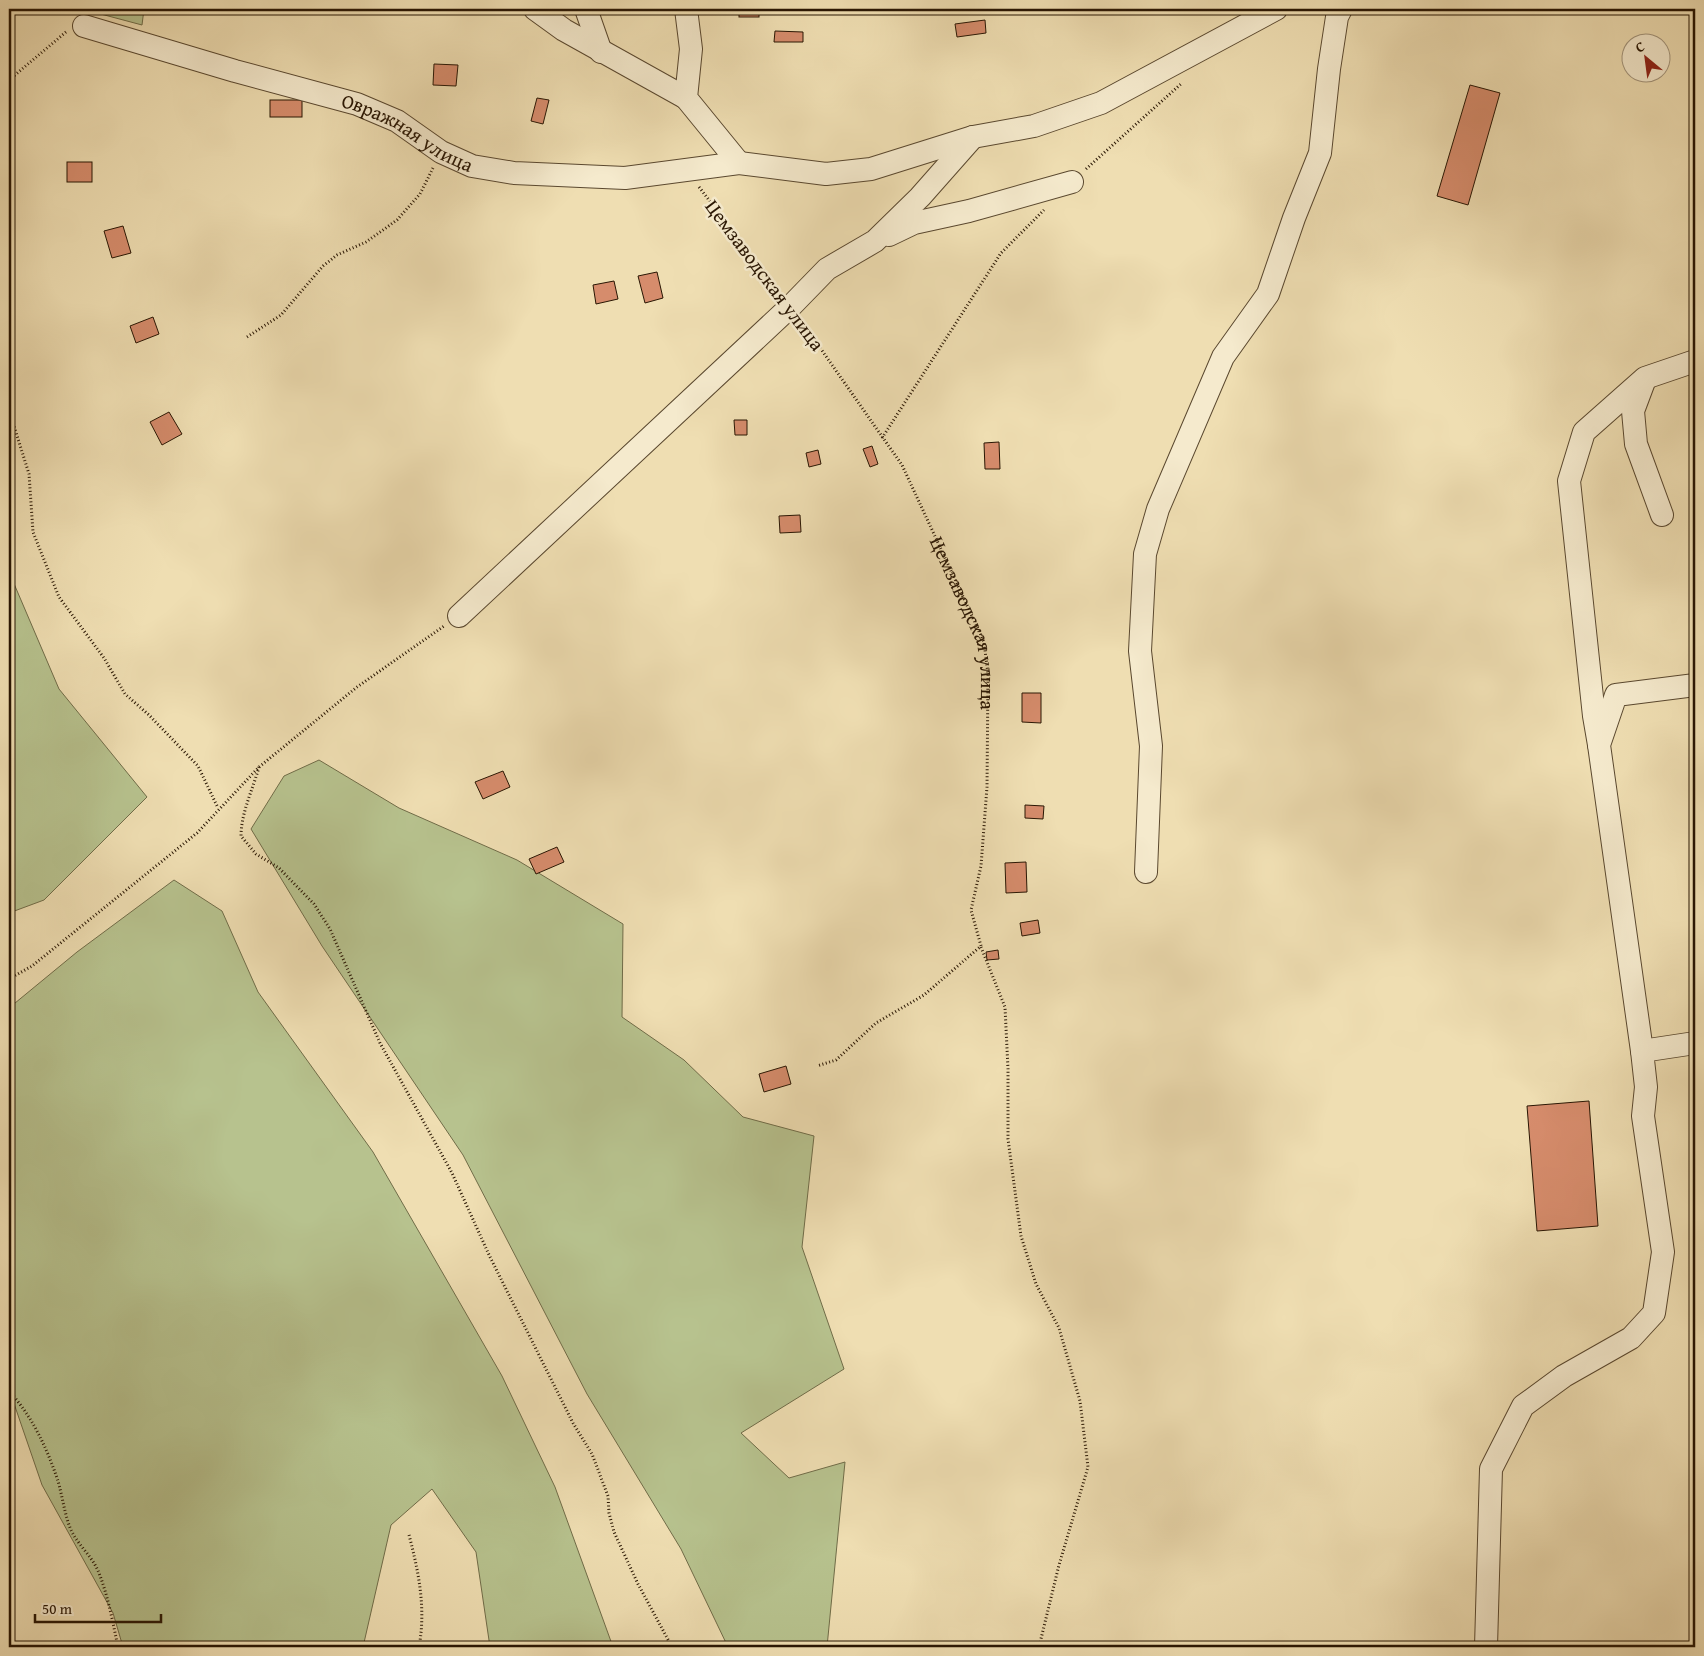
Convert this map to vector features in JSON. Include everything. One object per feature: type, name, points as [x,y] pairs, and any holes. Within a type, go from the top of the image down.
[{"type":"street","points":[[535,9],[564,30],[601,52],[686,98],[739,163]]},
{"type":"street","points":[[586,9],[601,52]]},
{"type":"street","points":[[686,9],[691,48],[686,98]]},
{"type":"street","name":"Овражная улица","points":[[84,26],[235,71],[356,104],[397,120],[442,152],[472,166],[514,173],[625,178],[739,163],[826,174],[871,169],[972,138],[1034,126],[1101,103],[1276,9]]},
{"type":"street","points":[[1146,872],[1151,746],[1140,651],[1146,554],[1158,509],[1223,356],[1268,294],[1294,218],[1320,153],[1329,69],[1337,16],[1341,9]]},
{"type":"street","points":[[876,241],[920,197],[972,138]]},
{"type":"street","points":[[459,616],[791,306],[827,269],[876,241],[914,223],[969,212],[1072,182]]},
{"type":"street","points":[[1486,1647],[1491,1469],[1522,1406],[1564,1376],[1631,1338],[1654,1313],[1663,1252],[1643,1116],[1646,1087],[1642,1051],[1594,716],[1569,481],[1584,432],[1645,378],[1695,361]]},
{"type":"street","points":[[1645,378],[1633,411],[1636,444],[1662,515]]},
{"type":"street","points":[[1599,745],[1616,695],[1695,685]]},
{"type":"street","points":[[1642,1051],[1695,1043]]},
{"type":"path","points":[[9,80],[68,31],[84,26]]},
{"type":"path","points":[[1072,182],[1183,82]]},
{"type":"path","points":[[247,337],[281,316],[323,266],[337,255],[366,242],[397,220],[420,194],[442,152]]},
{"type":"path","name":"Цемзаводская улица","points":[[686,170],[791,306],[902,465],[984,642],[988,674],[987,787],[981,866],[971,910],[981,946],[1005,1007],[1008,1069],[1008,1139],[1021,1236],[1036,1284],[1058,1328],[1080,1401],[1088,1467],[1059,1565],[1039,1647]]},
{"type":"path","points":[[882,438],[1001,253],[1046,208]]},
{"type":"path","points":[[9,410],[29,474],[33,532],[59,597],[104,658],[125,694],[149,715],[198,766],[218,808]]},
{"type":"path","points":[[9,979],[32,966],[197,833],[218,808],[259,767],[357,687],[459,616]]},
{"type":"path","points":[[259,767],[247,808],[241,820],[241,836],[256,854],[279,868],[314,904],[330,929],[380,1043],[452,1173],[490,1257],[573,1423],[592,1454],[608,1496],[609,1513],[614,1532],[638,1584],[672,1647]]},
{"type":"path","points":[[817,1066],[836,1060],[876,1023],[924,995],[981,946]]},
{"type":"path","points":[[9,1391],[26,1411],[40,1434],[57,1480],[70,1526],[76,1540],[90,1557],[99,1573],[118,1647]]},
{"type":"path","points":[[409,1535],[422,1600],[423,1625],[419,1647]]},
{"type":"green space","points":[[82,9],[144,9],[142,25]]},
{"type":"green space","points":[[9,572],[59,689],[147,797],[44,900],[9,913]]},
{"type":"green space","points":[[319,760],[399,808],[517,860],[623,924],[622,1017],[684,1060],[743,1117],[814,1136],[802,1247],[844,1369],[741,1433],[789,1478],[845,1462],[827,1647],[728,1647],[681,1549],[587,1394],[463,1155],[322,946],[251,829],[284,776]]},
{"type":"green space","points":[[174,880],[222,911],[258,992],[373,1152],[502,1376],[555,1487],[613,1647],[490,1647],[476,1552],[432,1489],[391,1525],[363,1647],[123,1647],[113,1613],[42,1485],[9,1389],[9,1008],[77,952]]},
{"type":"building","points":[[739,9],[759,9],[759,17],[739,17]]},
{"type":"building","points":[[985,20],[986,33],[957,37],[955,24]]},
{"type":"building","points":[[775,31],[803,32],[803,42],[774,42]]},
{"type":"building","points":[[434,64],[458,65],[456,86],[433,85]]},
{"type":"building","points":[[1470,85],[1500,93],[1468,205],[1437,196]]},
{"type":"building","points":[[537,98],[549,100],[543,124],[531,121]]},
{"type":"building","points":[[270,100],[302,100],[302,117],[270,117]]},
{"type":"building","points":[[67,162],[92,162],[92,182],[67,182]]},
{"type":"building","points":[[123,226],[131,253],[112,258],[104,231]]},
{"type":"building","points":[[657,272],[663,298],[645,303],[638,276]]},
{"type":"building","points":[[614,281],[618,299],[596,304],[593,285]]},
{"type":"building","points":[[153,317],[159,334],[136,343],[130,326]]},
{"type":"building","points":[[169,412],[182,434],[162,445],[150,422]]},
{"type":"building","points":[[734,420],[747,420],[747,435],[735,435]]},
{"type":"building","points":[[999,442],[1000,469],[985,469],[984,443]]},
{"type":"building","points":[[872,446],[878,464],[870,467],[863,449]]},
{"type":"building","points":[[818,450],[821,464],[809,467],[806,453]]},
{"type":"building","points":[[800,515],[801,532],[780,533],[779,516]]},
{"type":"building","points":[[1022,693],[1041,693],[1041,723],[1022,722]]},
{"type":"building","points":[[503,771],[510,787],[483,799],[475,782]]},
{"type":"building","points":[[1025,805],[1044,806],[1043,819],[1025,818]]},
{"type":"building","points":[[557,847],[564,862],[536,874],[529,859]]},
{"type":"building","points":[[1026,862],[1027,892],[1006,893],[1005,863]]},
{"type":"building","points":[[1038,920],[1040,933],[1022,936],[1020,923]]},
{"type":"building","points":[[998,950],[999,959],[987,960],[986,952]]},
{"type":"building","points":[[786,1066],[791,1084],[764,1092],[759,1074]]},
{"type":"building","points":[[1589,1101],[1598,1226],[1537,1231],[1527,1106]]}]
